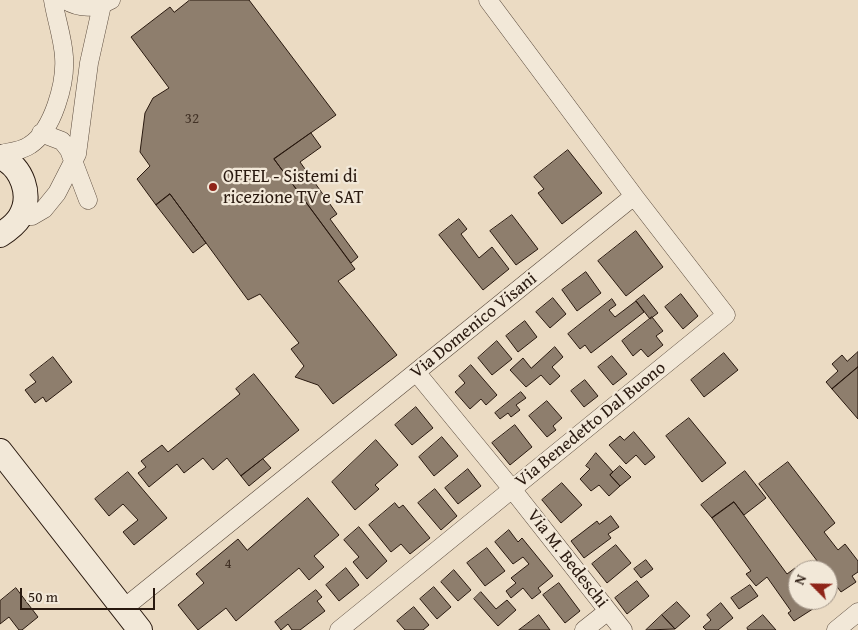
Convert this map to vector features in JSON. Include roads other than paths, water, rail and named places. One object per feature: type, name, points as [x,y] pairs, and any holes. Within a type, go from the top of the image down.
[{"type":"main road","points":[[0,158],[15,168],[22,179],[26,191],[25,204],[8,231]]},
{"type":"main road","points":[[0,451],[140,630]]},
{"type":"street","points":[[0,154],[30,145],[41,133],[57,105],[63,80],[64,58],[53,0]]},
{"type":"street","points":[[65,0],[78,6],[90,8],[106,2]]},
{"type":"street","points":[[488,0],[634,196]]},
{"type":"street","points":[[8,231],[44,209],[57,193],[73,163],[82,132],[89,63],[106,2]]},
{"type":"street","points":[[41,133],[62,141],[69,150],[88,200]]},
{"type":"street","name":"Via Domenico Visani","points":[[124,608],[634,196]]},
{"type":"street","name":"Via Benedetto Dal Buono","points":[[339,630],[726,315],[634,196]]},
{"type":"street","name":"Via M. Bedeschi","points":[[416,372],[512,489],[623,630]]},
{"type":"street","points":[[584,630],[608,611]]},
{"type":"street","points":[[836,630],[858,612]]},
{"type":"place","name":"OFFEL - Sistemi di ricezione TV e SAT","points":[[213,187]]}]
